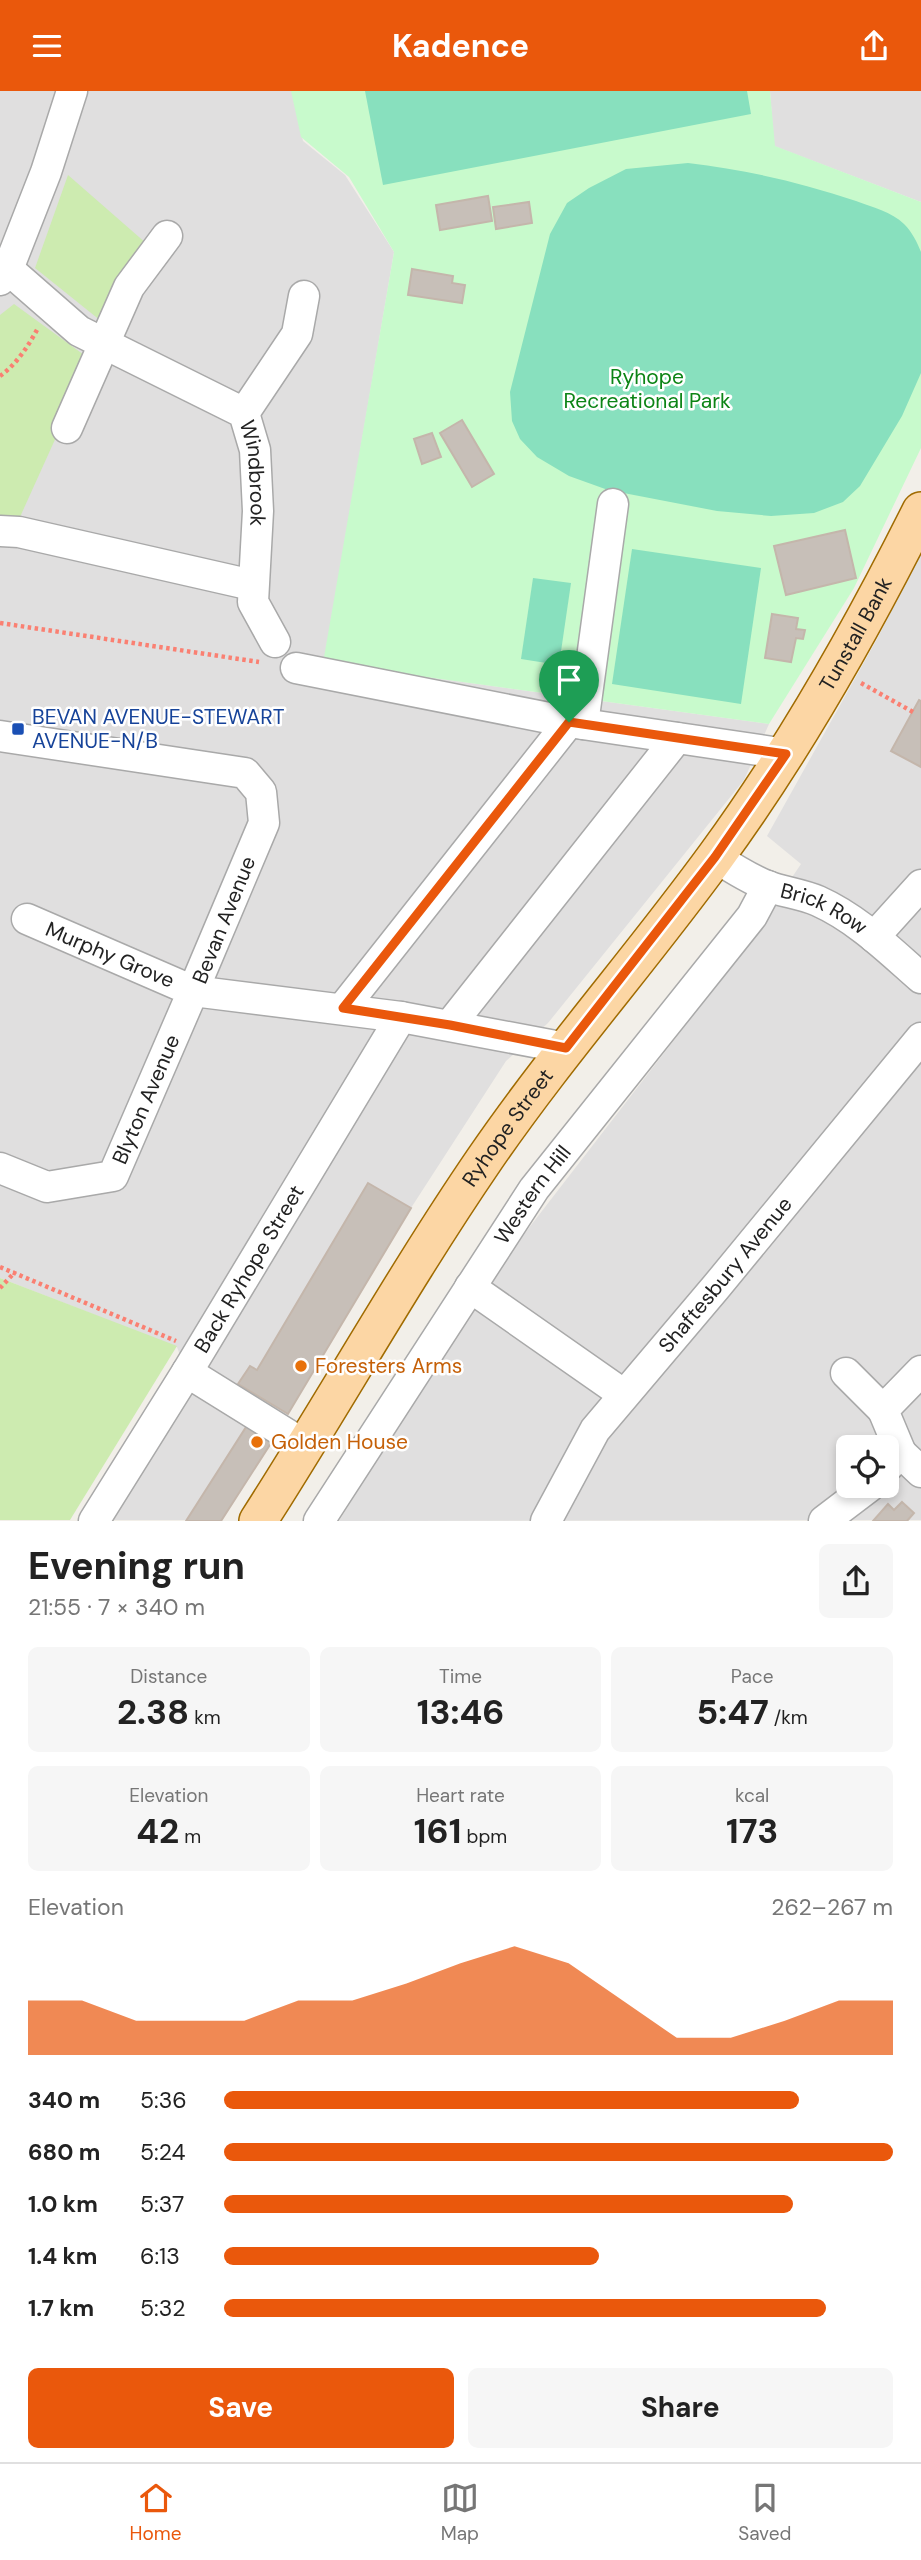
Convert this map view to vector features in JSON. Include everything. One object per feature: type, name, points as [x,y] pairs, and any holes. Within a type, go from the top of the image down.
[{"type":"main road","name":"Tunstall Bank","points":[[786,754],[918,526]]},
{"type":"main road","name":"Ryhope Street","points":[[258,1521],[485,1160],[566,1048],[715,857],[786,754]]},
{"type":"street","points":[[4,274],[46,172],[72,91]]},
{"type":"street","points":[[67,428],[129,287],[167,236]]},
{"type":"street","name":"Windbrook","points":[[4,274],[50,306],[79,331],[244,414],[255,450],[257,475],[258,511],[253,602],[275,642]]},
{"type":"street","points":[[244,414],[296,334],[304,296]]},
{"type":"street","points":[[343,1008],[576,723],[613,504]]},
{"type":"street","points":[[0,531],[19,532],[252,585]]},
{"type":"street","points":[[296,668],[576,723],[786,754]]},
{"type":"street","name":"Bevan Avenue","points":[[0,736],[244,773],[261,792],[264,823],[193,991],[343,1008],[450,1025],[566,1048]]},
{"type":"street","points":[[450,1025],[677,738]]},
{"type":"street","name":"Brick Row","points":[[715,857],[768,887],[817,901],[847,917],[921,978]]},
{"type":"street","points":[[874,937],[921,885]]},
{"type":"street","name":"Western Hill","points":[[319,1521],[534,1189],[752,916],[768,887]]},
{"type":"street","name":"Murphy Grove","points":[[27,919],[193,991]]},
{"type":"street","name":"Blyton Avenue","points":[[0,1168],[47,1187],[113,1176],[193,991]]},
{"type":"street","name":"Back Ryhope Street","points":[[94,1521],[401,1017]]},
{"type":"street","name":"Shaftesbury Avenue","points":[[547,1521],[595,1430],[921,1038]]},
{"type":"street","points":[[470,1287],[623,1394]]},
{"type":"street","points":[[193,1362],[306,1446]]},
{"type":"street","points":[[883,1410],[921,1371]]},
{"type":"street","points":[[846,1373],[883,1410],[903,1464]]},
{"type":"street","points":[[824,1521],[854,1498]]},
{"type":"path","points":[[0,376],[30,343],[50,306]]},
{"type":"path","points":[[0,623],[296,668]]},
{"type":"path","points":[[836,669],[912,712]]},
{"type":"path","points":[[0,1267],[15,1272],[193,1362]]},
{"type":"path","points":[[0,1288],[15,1272]]},
{"type":"shaded area","points":[[0,91],[292,91],[303,141],[345,175],[394,252],[324,663],[769,724],[744,780],[548,1023],[506,1061],[411,1208],[221,1520],[108,1520],[191,1386],[177,1347],[0,1278]]},
{"type":"shaded area","points":[[770,91],[921,91],[921,202],[774,146]]},
{"type":"shaded area","points":[[921,553],[921,1520],[339,1521],[484,1286],[739,956],[801,864],[767,836],[877,639]]},
{"type":"green space","name":"Ryhope Recreational Park","points":[[291,91],[770,91],[775,146],[921,202],[921,448],[854,588],[769,724],[323,663],[394,252],[349,177],[301,137]]},
{"type":"green space","points":[[365,91],[747,91],[751,114],[383,185]]},
{"type":"green space","points":[[688,163],[773,177],[869,205],[904,224],[918,245],[921,252],[921,373],[902,416],[860,486],[843,502],[814,513],[771,516],[717,511],[608,490],[569,476],[537,457],[520,439],[512,421],[510,392],[550,234],[567,203],[626,169]]},
{"type":"green space","points":[[68,175],[147,244],[106,325],[35,268]]},
{"type":"green space","points":[[14,304],[91,360],[20,517],[0,518],[0,315]]},
{"type":"green space","points":[[632,549],[761,568],[741,704],[612,684]]},
{"type":"green space","points":[[533,578],[571,583],[559,665],[521,659]]},
{"type":"green space","points":[[0,1278],[177,1346],[70,1520],[0,1520]]},
{"type":"building","points":[[488,196],[492,221],[440,230],[436,205]]},
{"type":"building","points":[[529,202],[532,223],[496,229],[493,207]]},
{"type":"building","points":[[412,269],[453,276],[452,283],[465,285],[462,303],[408,295]]},
{"type":"building","points":[[462,420],[494,474],[472,487],[440,433]]},
{"type":"building","points":[[432,433],[441,457],[422,464],[414,439]]},
{"type":"building","points":[[845,530],[856,578],[786,595],[774,546]]},
{"type":"building","points":[[772,614],[798,618],[796,629],[805,630],[803,639],[796,638],[791,662],[765,658]]},
{"type":"building","points":[[919,700],[921,701],[921,767],[891,751]]},
{"type":"building","points":[[368,1183],[411,1208],[288,1414],[238,1384],[250,1366],[257,1370]]},
{"type":"building","points":[[248,1424],[273,1440],[221,1521],[186,1521]]},
{"type":"building","points":[[902,1502],[914,1513],[907,1521],[873,1521],[888,1504],[894,1510]]},
{"type":"place","name":"BEVAN AVENUE-STEWART AVENUE-N/B","points":[[18,729]]},
{"type":"place","name":"Foresters Arms","points":[[301,1366]]},
{"type":"place","name":"Golden House","points":[[257,1442]]},
{"type":"route","points":[[569,722],[786,754],[715,857],[566,1048],[450,1025],[343,1008],[569,722]]}]
